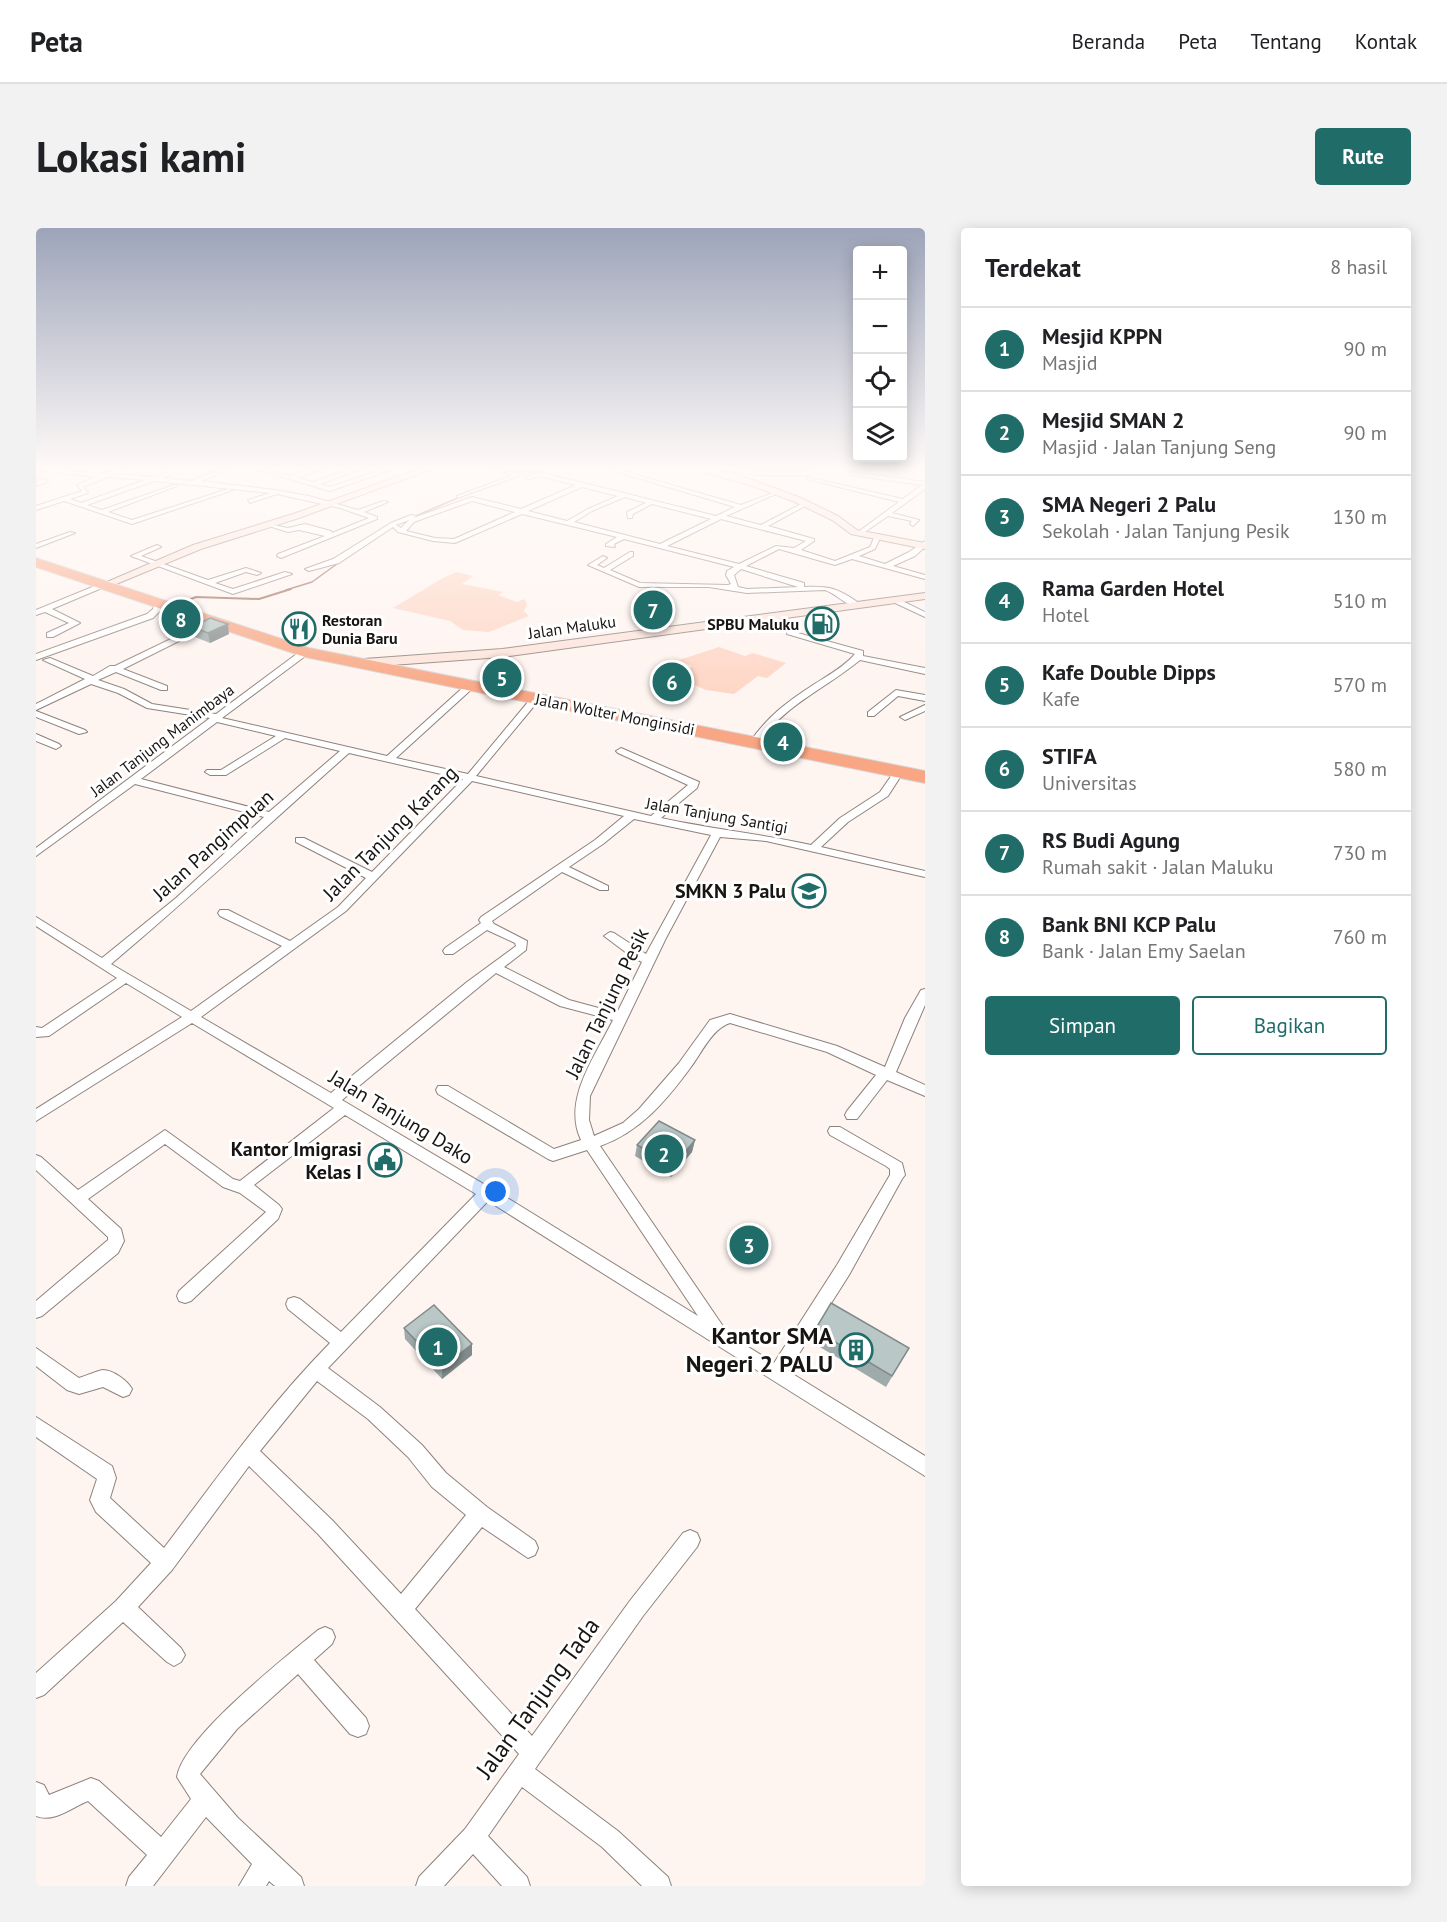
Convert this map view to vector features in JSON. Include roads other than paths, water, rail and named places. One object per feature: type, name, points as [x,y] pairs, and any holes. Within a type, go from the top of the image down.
[{"type":"highway","name":"Jalan Wolter Monginsidi","points":[[36,562],[305,652],[364,663],[418,666],[471,685],[925,777]]},
{"type":"street","points":[[36,613],[206,544]]},
{"type":"street","points":[[281,556],[311,544]]},
{"type":"street","points":[[309,569],[336,561],[362,544]]},
{"type":"street","points":[[609,544],[613,546]]},
{"type":"street","points":[[651,544],[740,566],[810,588]]},
{"type":"street","points":[[659,547],[665,544]]},
{"type":"street","points":[[795,550],[805,544]]},
{"type":"street","points":[[732,586],[731,571],[778,547],[795,550],[831,563],[873,548],[874,544]]},
{"type":"street","points":[[886,566],[910,555],[924,545]]},
{"type":"street","points":[[157,547],[135,556],[236,592],[288,574]]},
{"type":"street","points":[[300,549],[309,553]]},
{"type":"street","points":[[604,571],[630,554]]},
{"type":"street","points":[[318,555],[336,561]]},
{"type":"street","points":[[910,555],[925,559]]},
{"type":"street","points":[[851,556],[925,577]]},
{"type":"street","points":[[603,558],[592,565],[645,586],[732,586],[742,591],[810,588],[836,591],[856,605]]},
{"type":"street","points":[[210,582],[246,570],[257,573]]},
{"type":"street","name":"Jalan Maluku","points":[[418,666],[925,596]]},
{"type":"street","points":[[896,600],[925,615]]},
{"type":"street","points":[[36,657],[150,616],[157,610],[160,603]]},
{"type":"street","points":[[45,609],[76,623],[50,635]]},
{"type":"street","points":[[36,707],[113,668],[213,622]]},
{"type":"street","points":[[755,742],[770,719],[805,692],[836,674],[862,654],[790,632]]},
{"type":"street","name":"Jalan Tanjung Manimbaya","points":[[36,853],[305,652]]},
{"type":"street","points":[[858,657],[925,671]]},
{"type":"street","points":[[47,660],[121,691],[150,706],[216,718],[469,779]]},
{"type":"street","points":[[113,668],[164,688]]},
{"type":"street","points":[[388,760],[471,685]]},
{"type":"street","points":[[871,714],[897,693],[925,698]]},
{"type":"street","name":"Jalan Tanjung Karang","points":[[36,1116],[193,1016],[342,909],[469,779],[536,698]]},
{"type":"street","points":[[905,717],[925,708]]},
{"type":"street","points":[[36,714],[82,732]]},
{"type":"street","points":[[210,772],[220,774],[225,772],[283,735]]},
{"type":"street","points":[[36,737],[56,746]]},
{"type":"street","name":"Jalan Pangimpuan","points":[[103,964],[173,906],[346,751]]},
{"type":"street","points":[[621,751],[694,782],[693,786],[653,820]]},
{"type":"street","points":[[814,848],[844,820],[887,791],[892,779],[899,771]]},
{"type":"street","name":"Jalan Tanjung Santigi","points":[[469,779],[717,833],[759,836],[925,874]]},
{"type":"street","points":[[133,780],[271,816]]},
{"type":"street","points":[[245,1189],[247,1182],[495,967],[522,947],[523,944],[487,925],[485,920],[599,842],[632,815]]},
{"type":"street","name":"Jalan Tanjung Pesik","points":[[717,833],[649,960],[583,1096],[581,1116],[584,1133],[590,1143],[724,1339]]},
{"type":"street","points":[[300,840],[374,878]]},
{"type":"street","points":[[562,868],[604,888]]},
{"type":"street","points":[[224,913],[291,946]]},
{"type":"street","name":"Jalan Tanjung Dako","points":[[36,921],[103,964],[339,1103],[724,1339],[925,1467]]},
{"type":"street","points":[[449,951],[487,925]]},
{"type":"street","points":[[610,936],[649,960]]},
{"type":"street","points":[[495,967],[565,1003],[621,1018]]},
{"type":"street","points":[[36,1032],[41,1034],[47,1031],[127,977]]},
{"type":"street","points":[[852,1115],[887,1073],[925,993]]},
{"type":"street","points":[[443,1090],[549,1154],[557,1154],[609,1137],[628,1127],[644,1113],[684,1066],[715,1023],[729,1018],[832,1049],[925,1091]]},
{"type":"street","points":[[777,1373],[843,1270],[897,1175],[897,1167],[891,1162],[835,1131]]},
{"type":"street","points":[[78,1198],[165,1136],[208,1170],[228,1183],[245,1189],[273,1209],[273,1215],[185,1296]]},
{"type":"street","points":[[36,1161],[115,1234],[115,1243],[36,1311]]},
{"type":"street","points":[[36,1687],[123,1608],[165,1563],[248,1452],[316,1369],[486,1193]]},
{"type":"street","points":[[294,1304],[341,1342]]},
{"type":"street","points":[[36,1356],[73,1384],[79,1386],[105,1378],[123,1389]]},
{"type":"street","points":[[316,1369],[374,1413],[415,1451],[439,1480],[480,1514],[528,1548]]},
{"type":"street","points":[[36,1426],[105,1473],[107,1478],[100,1500],[103,1505],[165,1563]]},
{"type":"street","points":[[248,1452],[325,1527],[401,1610],[526,1762],[659,1886]]},
{"type":"street","points":[[401,1610],[480,1514]]},
{"type":"street","name":"Jalan Tanjung Tada","points":[[428,1886],[473,1837],[636,1609],[690,1540]]},
{"type":"street","points":[[123,1608],[174,1654]]},
{"type":"street","points":[[292,1886],[205,1799],[188,1777],[189,1769],[229,1720],[325,1637]]},
{"type":"street","points":[[299,1659],[358,1726]]},
{"type":"street","points":[[36,1793],[43,1808],[51,1808],[74,1795],[91,1789],[163,1854]]},
{"type":"street","points":[[138,1886],[205,1799]]},
{"type":"street","points":[[473,1837],[518,1886]]},
{"type":"street","points":[[251,1886],[268,1863]]},
{"type":"waterway","points":[[286,590],[312,582],[341,561]]},
{"type":"waterway","points":[[157,612],[196,597],[259,599],[291,589]]},
{"type":"place","name":"RS Budi Agung","points":[[653,610]]},
{"type":"place","name":"Bank BNI KCP Palu","points":[[181,619]]},
{"type":"place","name":"SPBU Maluku","points":[[822,624]]},
{"type":"place","name":"Restoran Dunia Baru","points":[[299,629]]},
{"type":"place","name":"Kafe Double Dipps","points":[[502,678]]},
{"type":"place","name":"STIFA","points":[[672,682]]},
{"type":"place","name":"Rama Garden Hotel","points":[[783,742]]},
{"type":"place","name":"SMKN 3 Palu","points":[[809,891]]},
{"type":"place","name":"Mesjid SMAN 2","points":[[664,1154]]},
{"type":"place","name":"Kantor Imigrasi Kelas I","points":[[385,1160]]},
{"type":"place","name":"SMA Negeri 2 Palu","points":[[749,1245]]},
{"type":"place","name":"Mesjid KPPN","points":[[438,1347]]},
{"type":"place","name":"Kantor SMA Negeri 2 PALU","points":[[856,1350]]}]
